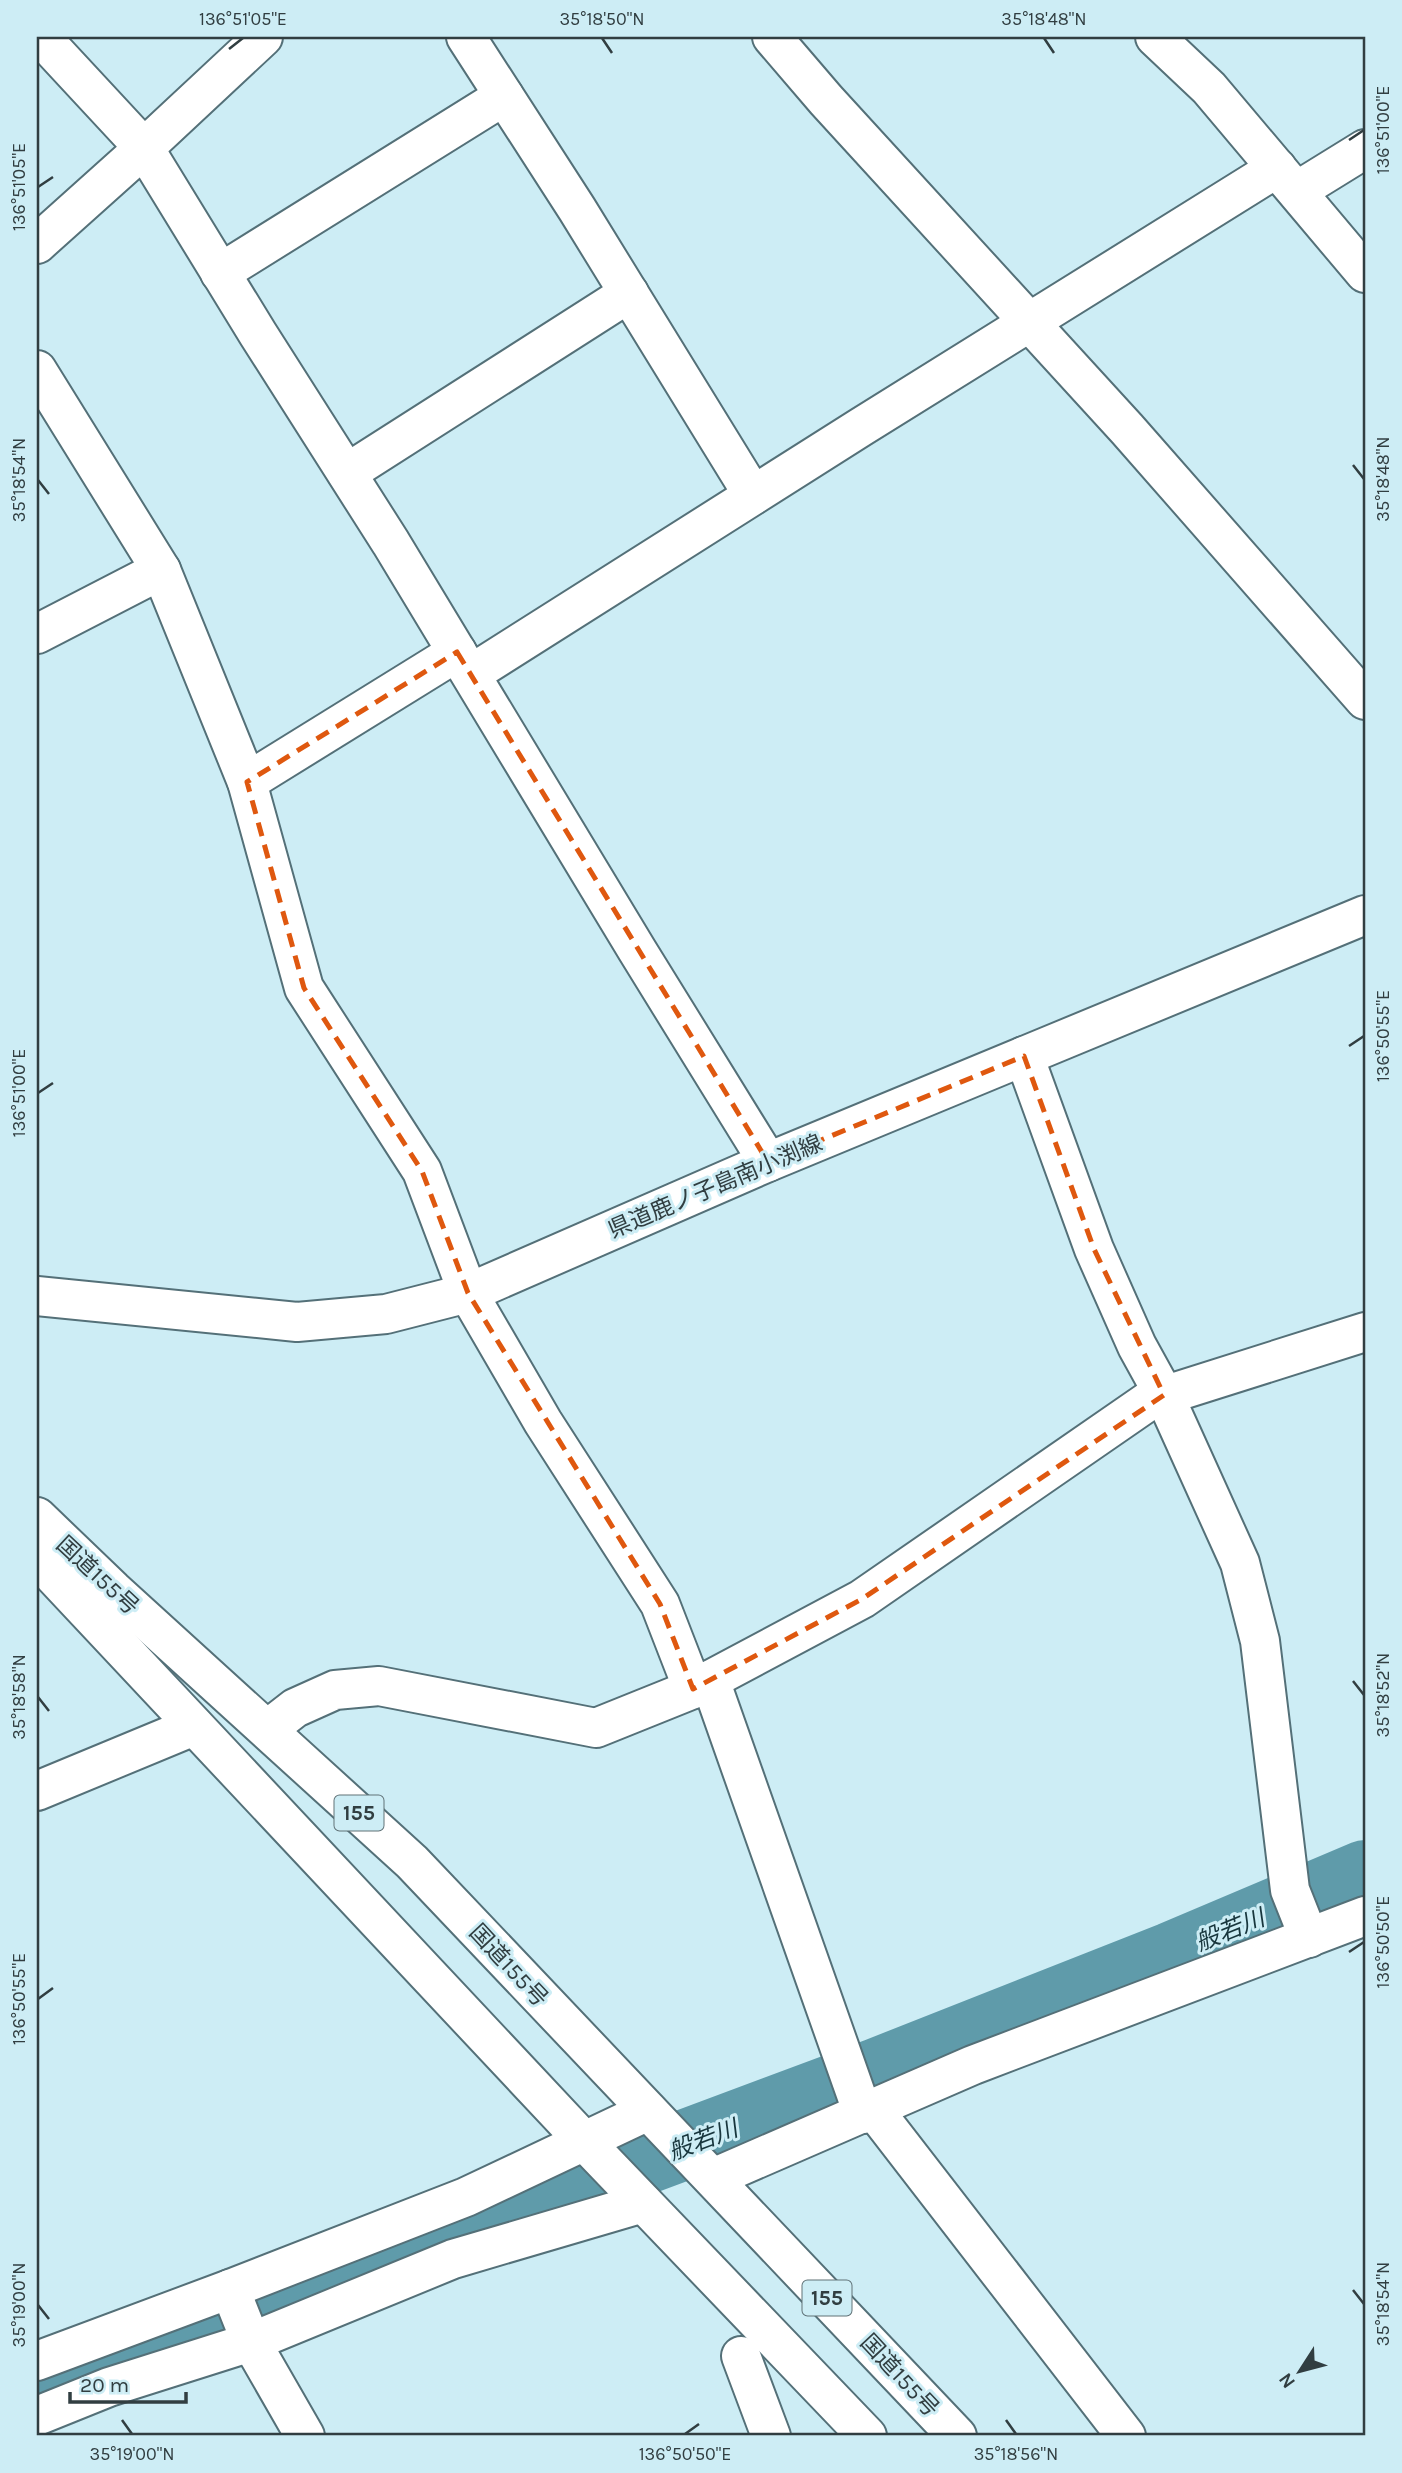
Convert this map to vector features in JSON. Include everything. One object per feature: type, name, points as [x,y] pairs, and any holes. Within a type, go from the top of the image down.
[{"type":"main road","points":[[41,37],[144,148],[464,663],[768,1162]]},
{"type":"main road","points":[[37,244],[263,37]]},
{"type":"main road","points":[[466,37],[629,293],[753,495]]},
{"type":"main road","points":[[772,37],[826,100],[1127,429],[1365,700]]},
{"type":"main road","points":[[1155,37],[1209,88],[1365,273]]},
{"type":"main road","points":[[220,273],[504,96]]},
{"type":"main road","points":[[247,782],[464,663],[753,495],[1030,322],[1287,180],[1365,149]]},
{"type":"main road","points":[[347,473],[629,293]]},
{"type":"main road","points":[[37,370],[161,570],[247,782],[304,988],[422,1171],[468,1293],[543,1422],[660,1604],[702,1684],[843,2062],[865,2108],[1126,2436]]},
{"type":"main road","points":[[37,634],[161,570]]},
{"type":"main road","name":"県道鹿ノ子島南小渕線","points":[[37,1296],[297,1322],[386,1314],[468,1293],[768,1162],[1365,915]]},
{"type":"main road","points":[[1024,1056],[1094,1249],[1240,1563],[1260,1641],[1290,1890],[1307,1933]]},
{"type":"main road","points":[[268,1729],[295,1708],[335,1690],[379,1686],[596,1728],[702,1684],[862,1599],[1150,1400],[1365,1332]]},
{"type":"main road","name":"国道155号","points":[[37,1517],[113,1590],[412,1862],[957,2436]]},
{"type":"main road","name":"国道155号","points":[[37,1558],[590,2148],[867,2436]]},
{"type":"main road","points":[[37,1791],[194,1726]]},
{"type":"main road","points":[[704,2169],[1307,1933],[1365,1916]]},
{"type":"main road","points":[[37,2361],[232,2294],[656,2119]]},
{"type":"main road","points":[[37,2416],[108,2387],[249,2339],[453,2259],[637,2196]]},
{"type":"main road","points":[[232,2294],[249,2339],[305,2436]]},
{"type":"main road","points":[[741,2357],[771,2436]]},
{"type":"highlighted area","points":[[457,652],[768,1162],[1024,1056],[1094,1249],[1164,1395],[862,1599],[693,1689],[660,1604],[468,1293],[422,1171],[304,988],[247,782]]},
{"type":"waterway","name":"般若川","points":[[37,2395],[550,2195],[877,2073],[1171,1957],[1365,1875]]}]
